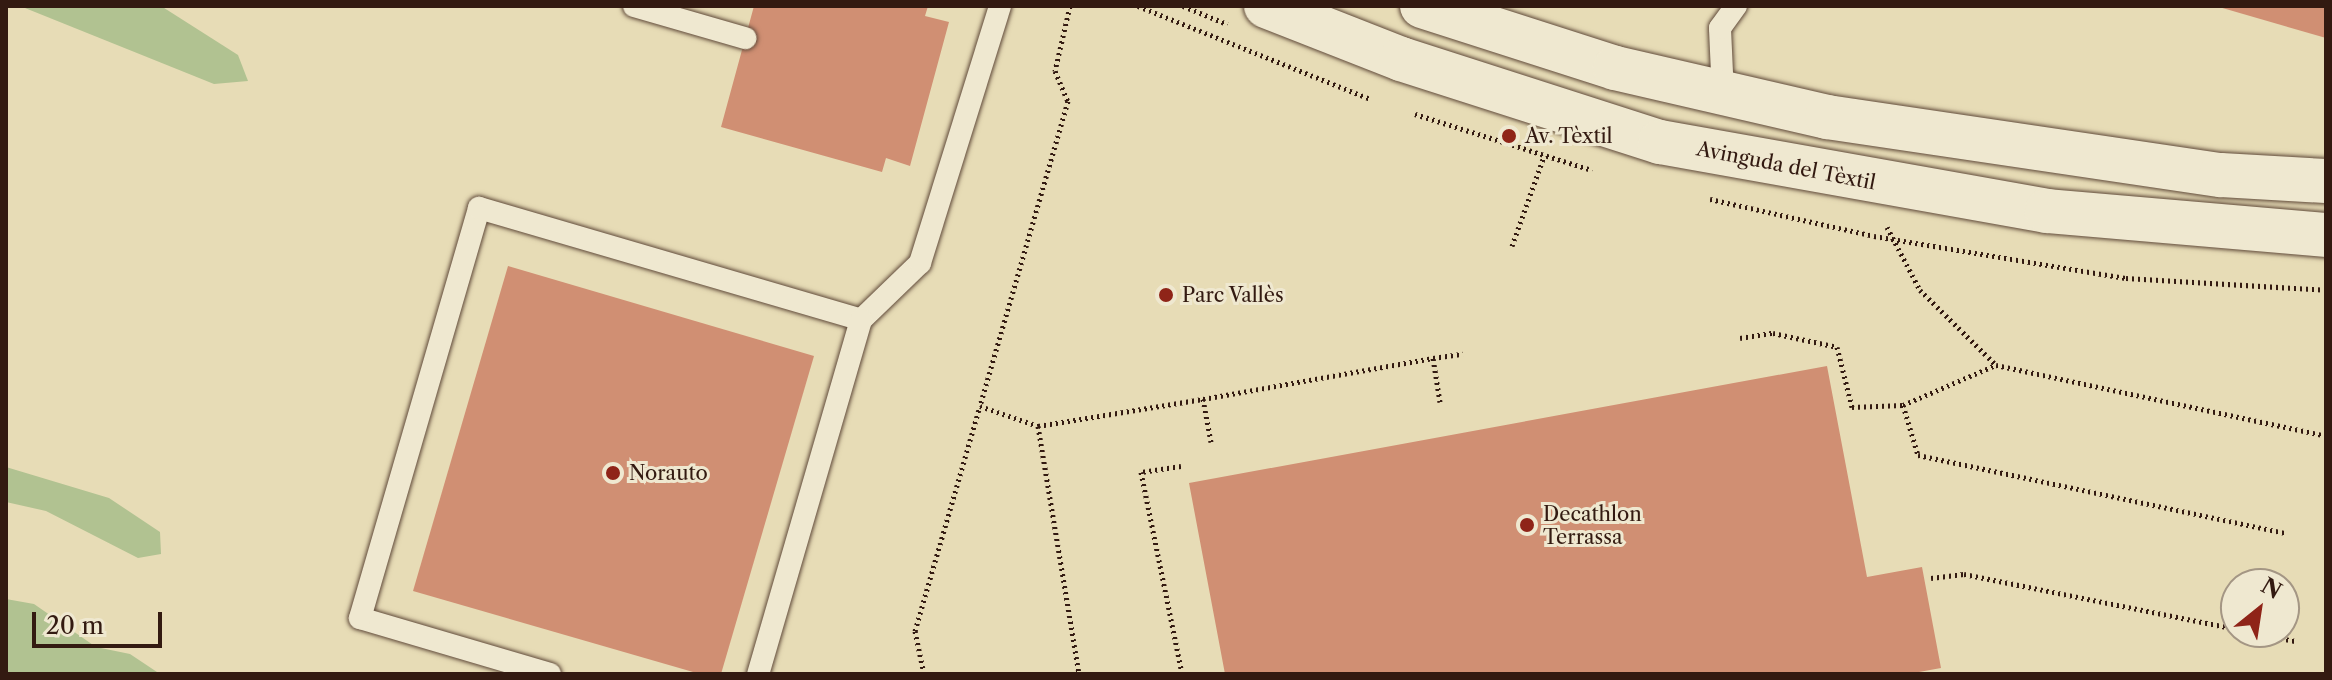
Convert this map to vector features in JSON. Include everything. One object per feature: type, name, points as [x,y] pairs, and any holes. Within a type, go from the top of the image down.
[{"type":"street","name":"Avinguda del Tèxtil","points":[[1266,6],[1401,59],[1660,142],[2047,211],[2326,235]]},
{"type":"street","points":[[1422,6],[1723,95],[2063,154],[2326,181]]},
{"type":"lane","points":[[634,6],[745,38]]},
{"type":"lane","points":[[758,674],[861,320],[920,263],[1000,6]]},
{"type":"lane","points":[[1723,95],[1720,28],[1736,6]]},
{"type":"lane","points":[[550,674],[360,618],[479,208],[861,320]]},
{"type":"path","points":[[924,674],[915,631],[1068,101],[1055,71],[1070,6]]},
{"type":"path","points":[[1883,214],[1897,258],[1920,290],[1996,365],[2326,436]]},
{"type":"path","points":[[1740,338],[1773,333],[1837,347],[1852,407],[1903,405],[1996,365]]},
{"type":"path","points":[[980,406],[1038,426],[1463,354]]},
{"type":"path","points":[[1433,358],[1440,402]]},
{"type":"path","points":[[1203,399],[1211,442]]},
{"type":"path","points":[[1903,405],[1918,455],[2286,533]]},
{"type":"path","points":[[1038,426],[1079,674]]},
{"type":"path","points":[[1181,466],[1141,472],[1182,674]]},
{"type":"path","points":[[1931,578],[1964,574],[2220,626]]},
{"type":"green space","points":[[20,6],[161,6],[238,55],[248,81],[214,84]]},
{"type":"green space","points":[[6,467],[109,498],[160,532],[161,554],[138,558],[46,511],[6,502]]},
{"type":"green space","points":[[6,599],[34,604],[96,647],[130,654],[160,674],[6,674]]},
{"type":"building","points":[[754,6],[928,6],[925,16],[949,22],[910,166],[886,158],[882,172],[721,127]]},
{"type":"building","points":[[2326,6],[2326,38],[2219,7]]},
{"type":"building","name":"Norauto","points":[[508,266],[814,356],[721,674],[700,674],[413,591]]},
{"type":"building","name":"Decathlon Terrassa","points":[[1827,366],[1867,577],[1922,567],[1941,668],[1908,674],[1225,674],[1189,483]]},
{"type":"place","name":"Av. Tèxtil","points":[[1509,136]]},
{"type":"place","name":"Parc Vallès","points":[[1166,295]]},
{"type":"place","name":"Norauto","points":[[613,473]]},
{"type":"place","name":"Decathlon Terrassa","points":[[1527,525]]}]
